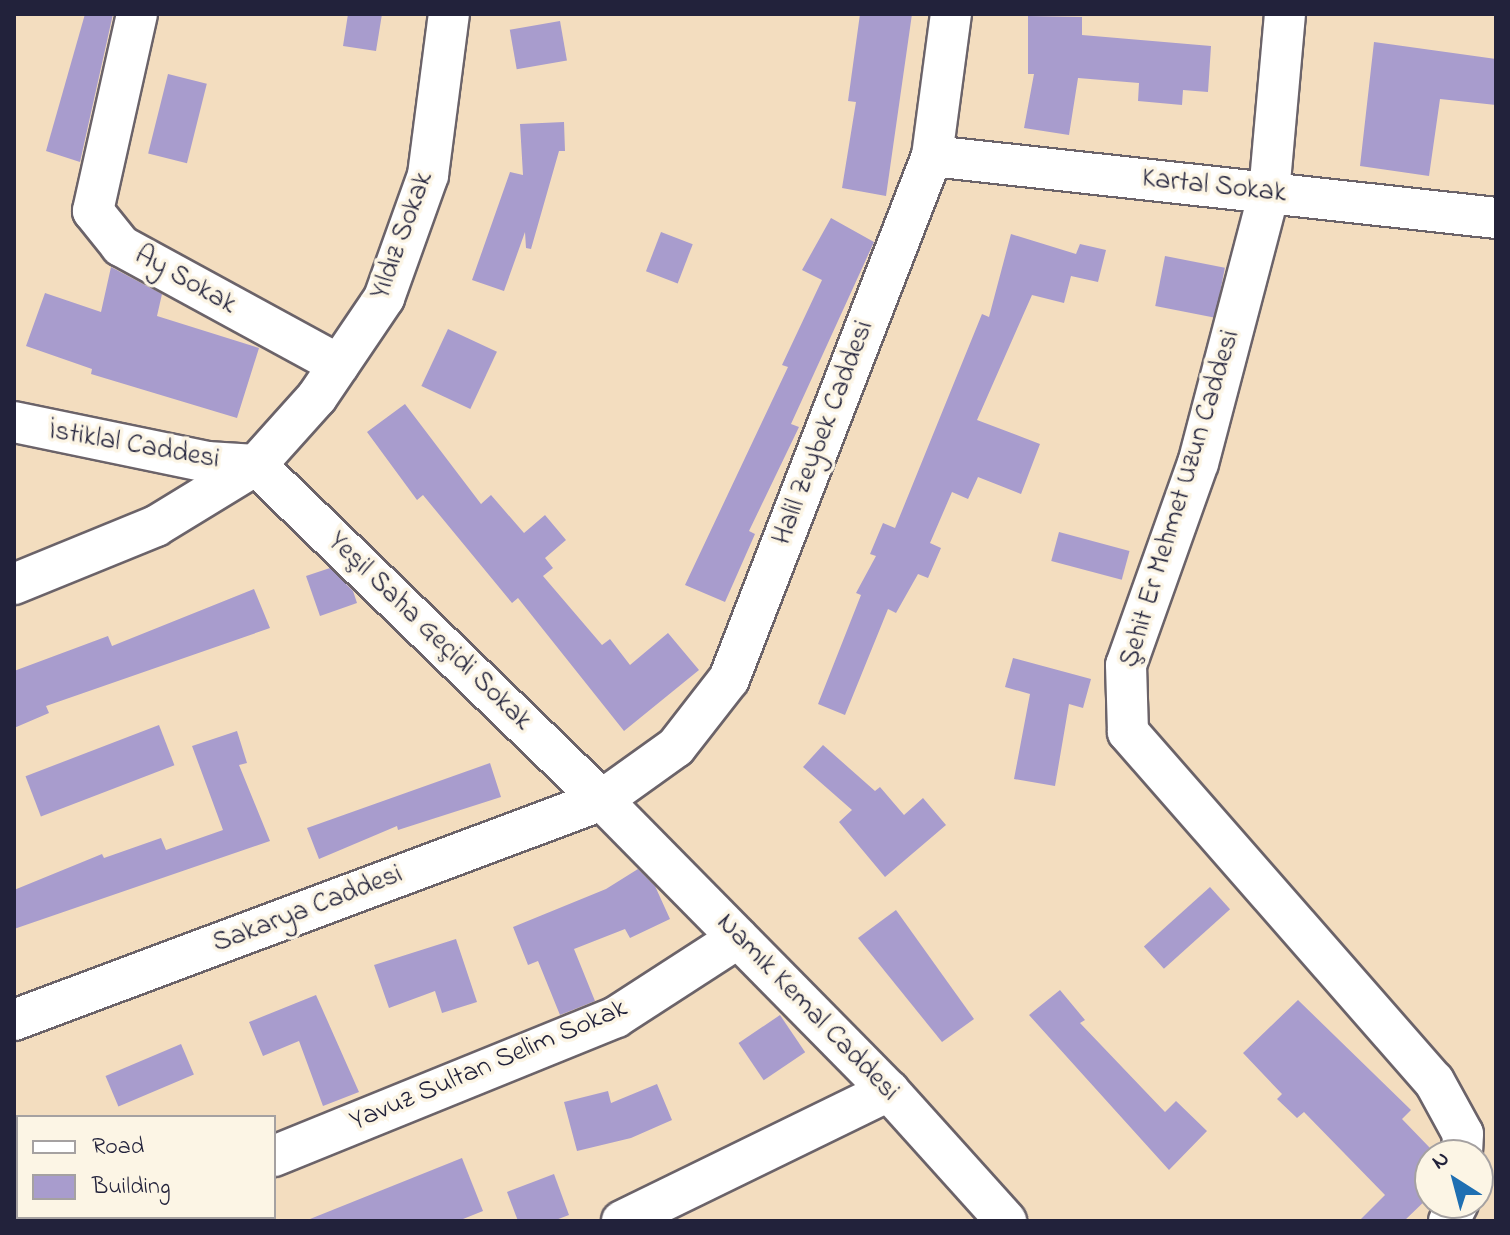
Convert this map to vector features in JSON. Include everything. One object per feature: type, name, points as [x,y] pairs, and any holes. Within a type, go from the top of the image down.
[{"type":"street","name":"Ay Sokak","points":[[137,14],[93,211],[121,246],[339,365]]},
{"type":"street","name":"Yıldız Sokak","points":[[14,584],[156,526],[256,465],[317,397],[384,298],[428,175],[449,14]]},
{"type":"street","name":"Halil Zeybek Caddesi","points":[[602,800],[676,747],[729,679],[932,156],[951,14]]},
{"type":"street","name":"Şehit Er Mehmet Uzun Caddesi","points":[[1285,14],[1269,193],[1198,463],[1126,665],[1128,732],[1434,1081],[1463,1134],[1463,1139]]},
{"type":"street","name":"Kartal Sokak","points":[[932,156],[1496,218]]},
{"type":"street","name":"İstiklal Caddesi","points":[[14,422],[207,462],[256,465]]},
{"type":"street","name":"Yeşil Saha Geçidi Sokak","points":[[256,465],[602,800]]},
{"type":"street","name":"Namık Kemal Caddesi","points":[[602,800],[889,1091],[1006,1221]]},
{"type":"street","name":"Sakarya Caddesi","points":[[14,1020],[602,800]]},
{"type":"street","name":"Yavuz Sultan Selim Sokak","points":[[276,1155],[616,1017],[738,938]]},
{"type":"street","points":[[622,1221],[889,1091]]},
{"type":"building","points":[[85,14],[113,14],[80,162],[46,151]]},
{"type":"building","points":[[348,14],[382,14],[376,51],[343,46]]},
{"type":"building","points":[[860,14],[912,14],[886,196],[842,188],[856,102],[848,101]]},
{"type":"building","points":[[1028,16],[1082,17],[1082,35],[1211,46],[1208,92],[1183,90],[1182,105],[1138,101],[1139,83],[1078,78],[1069,135],[1024,128],[1034,74],[1028,74]]},
{"type":"building","points":[[560,21],[567,60],[517,69],[510,30]]},
{"type":"building","points":[[1374,42],[1496,59],[1496,105],[1440,99],[1429,176],[1360,166]]},
{"type":"building","points":[[168,74],[207,84],[187,163],[148,154]]},
{"type":"building","points":[[564,122],[565,151],[559,151],[531,249],[526,248],[525,232],[504,291],[472,280],[510,172],[523,175],[520,124]]},
{"type":"building","points":[[831,218],[874,242],[791,424],[799,427],[749,531],[755,534],[725,602],[685,585],[788,367],[782,365],[822,280],[802,270]]},
{"type":"building","points":[[661,232],[693,244],[678,283],[646,271]]},
{"type":"building","points":[[1011,234],[1076,254],[1080,244],[1106,250],[1098,282],[1071,276],[1064,303],[1032,295],[977,420],[1040,444],[1021,494],[978,477],[968,499],[952,492],[930,543],[941,548],[928,578],[918,574],[896,613],[888,609],[845,715],[818,704],[861,595],[856,593],[876,556],[870,554],[883,523],[895,528],[982,314],[989,317]]},
{"type":"building","points":[[1165,256],[1225,268],[1215,318],[1155,306]]},
{"type":"building","points":[[111,267],[162,294],[157,316],[259,348],[237,418],[91,374],[92,369],[26,346],[45,293],[101,312]]},
{"type":"building","points":[[448,329],[497,352],[470,409],[421,386]]},
{"type":"building","points":[[405,404],[481,504],[491,495],[524,533],[545,515],[566,540],[545,558],[553,568],[543,576],[602,645],[610,639],[630,665],[668,633],[699,670],[624,731],[518,598],[512,603],[423,495],[417,500],[367,432]]},
{"type":"building","points":[[1059,532],[1130,551],[1122,580],[1051,561]]},
{"type":"building","points":[[330,568],[353,591],[357,603],[320,616],[306,576]]},
{"type":"building","points":[[254,589],[270,628],[46,706],[49,713],[14,728],[14,671],[108,636],[112,646]]},
{"type":"building","points":[[1013,658],[1091,679],[1083,708],[1069,704],[1055,786],[1014,779],[1030,694],[1005,687]]},
{"type":"building","points":[[159,725],[174,765],[41,816],[25,776]]},
{"type":"building","points":[[237,731],[247,763],[239,765],[270,841],[14,929],[14,890],[102,854],[104,858],[161,838],[166,850],[223,830],[192,746]]},
{"type":"building","points":[[823,745],[875,791],[880,787],[904,815],[923,798],[946,825],[885,877],[839,822],[852,810],[803,767]]},
{"type":"building","points":[[490,763],[501,797],[398,830],[397,826],[319,859],[307,828]]},
{"type":"building","points":[[638,869],[655,886],[670,919],[630,938],[625,929],[574,949],[595,1001],[560,1015],[538,961],[528,965],[513,927],[606,889]]},
{"type":"building","points":[[1210,887],[1230,909],[1164,969],[1144,947]]},
{"type":"building","points":[[896,910],[974,1019],[942,1042],[858,938]]},
{"type":"building","points":[[456,939],[477,1002],[442,1013],[435,991],[389,1008],[374,965]]},
{"type":"building","points":[[1060,990],[1085,1020],[1080,1023],[1165,1112],[1176,1101],[1207,1131],[1169,1170],[1029,1015]]},
{"type":"building","points":[[316,995],[359,1092],[323,1106],[299,1041],[263,1056],[249,1022]]},
{"type":"building","points":[[1298,1000],[1411,1110],[1402,1119],[1421,1139],[1414,1139],[1414,1211],[1404,1221],[1359,1221],[1385,1195],[1304,1112],[1297,1118],[1277,1099],[1282,1094],[1243,1053]]},
{"type":"building","points":[[780,1015],[805,1052],[764,1080],[739,1043]]},
{"type":"building","points":[[181,1044],[194,1074],[118,1106],[106,1076]]},
{"type":"building","points":[[657,1084],[672,1120],[631,1138],[577,1151],[564,1102],[608,1091],[611,1103]]},
{"type":"building","points":[[462,1158],[483,1211],[458,1221],[305,1221]]},
{"type":"building","points":[[554,1174],[569,1215],[553,1221],[518,1221],[507,1192]]}]
